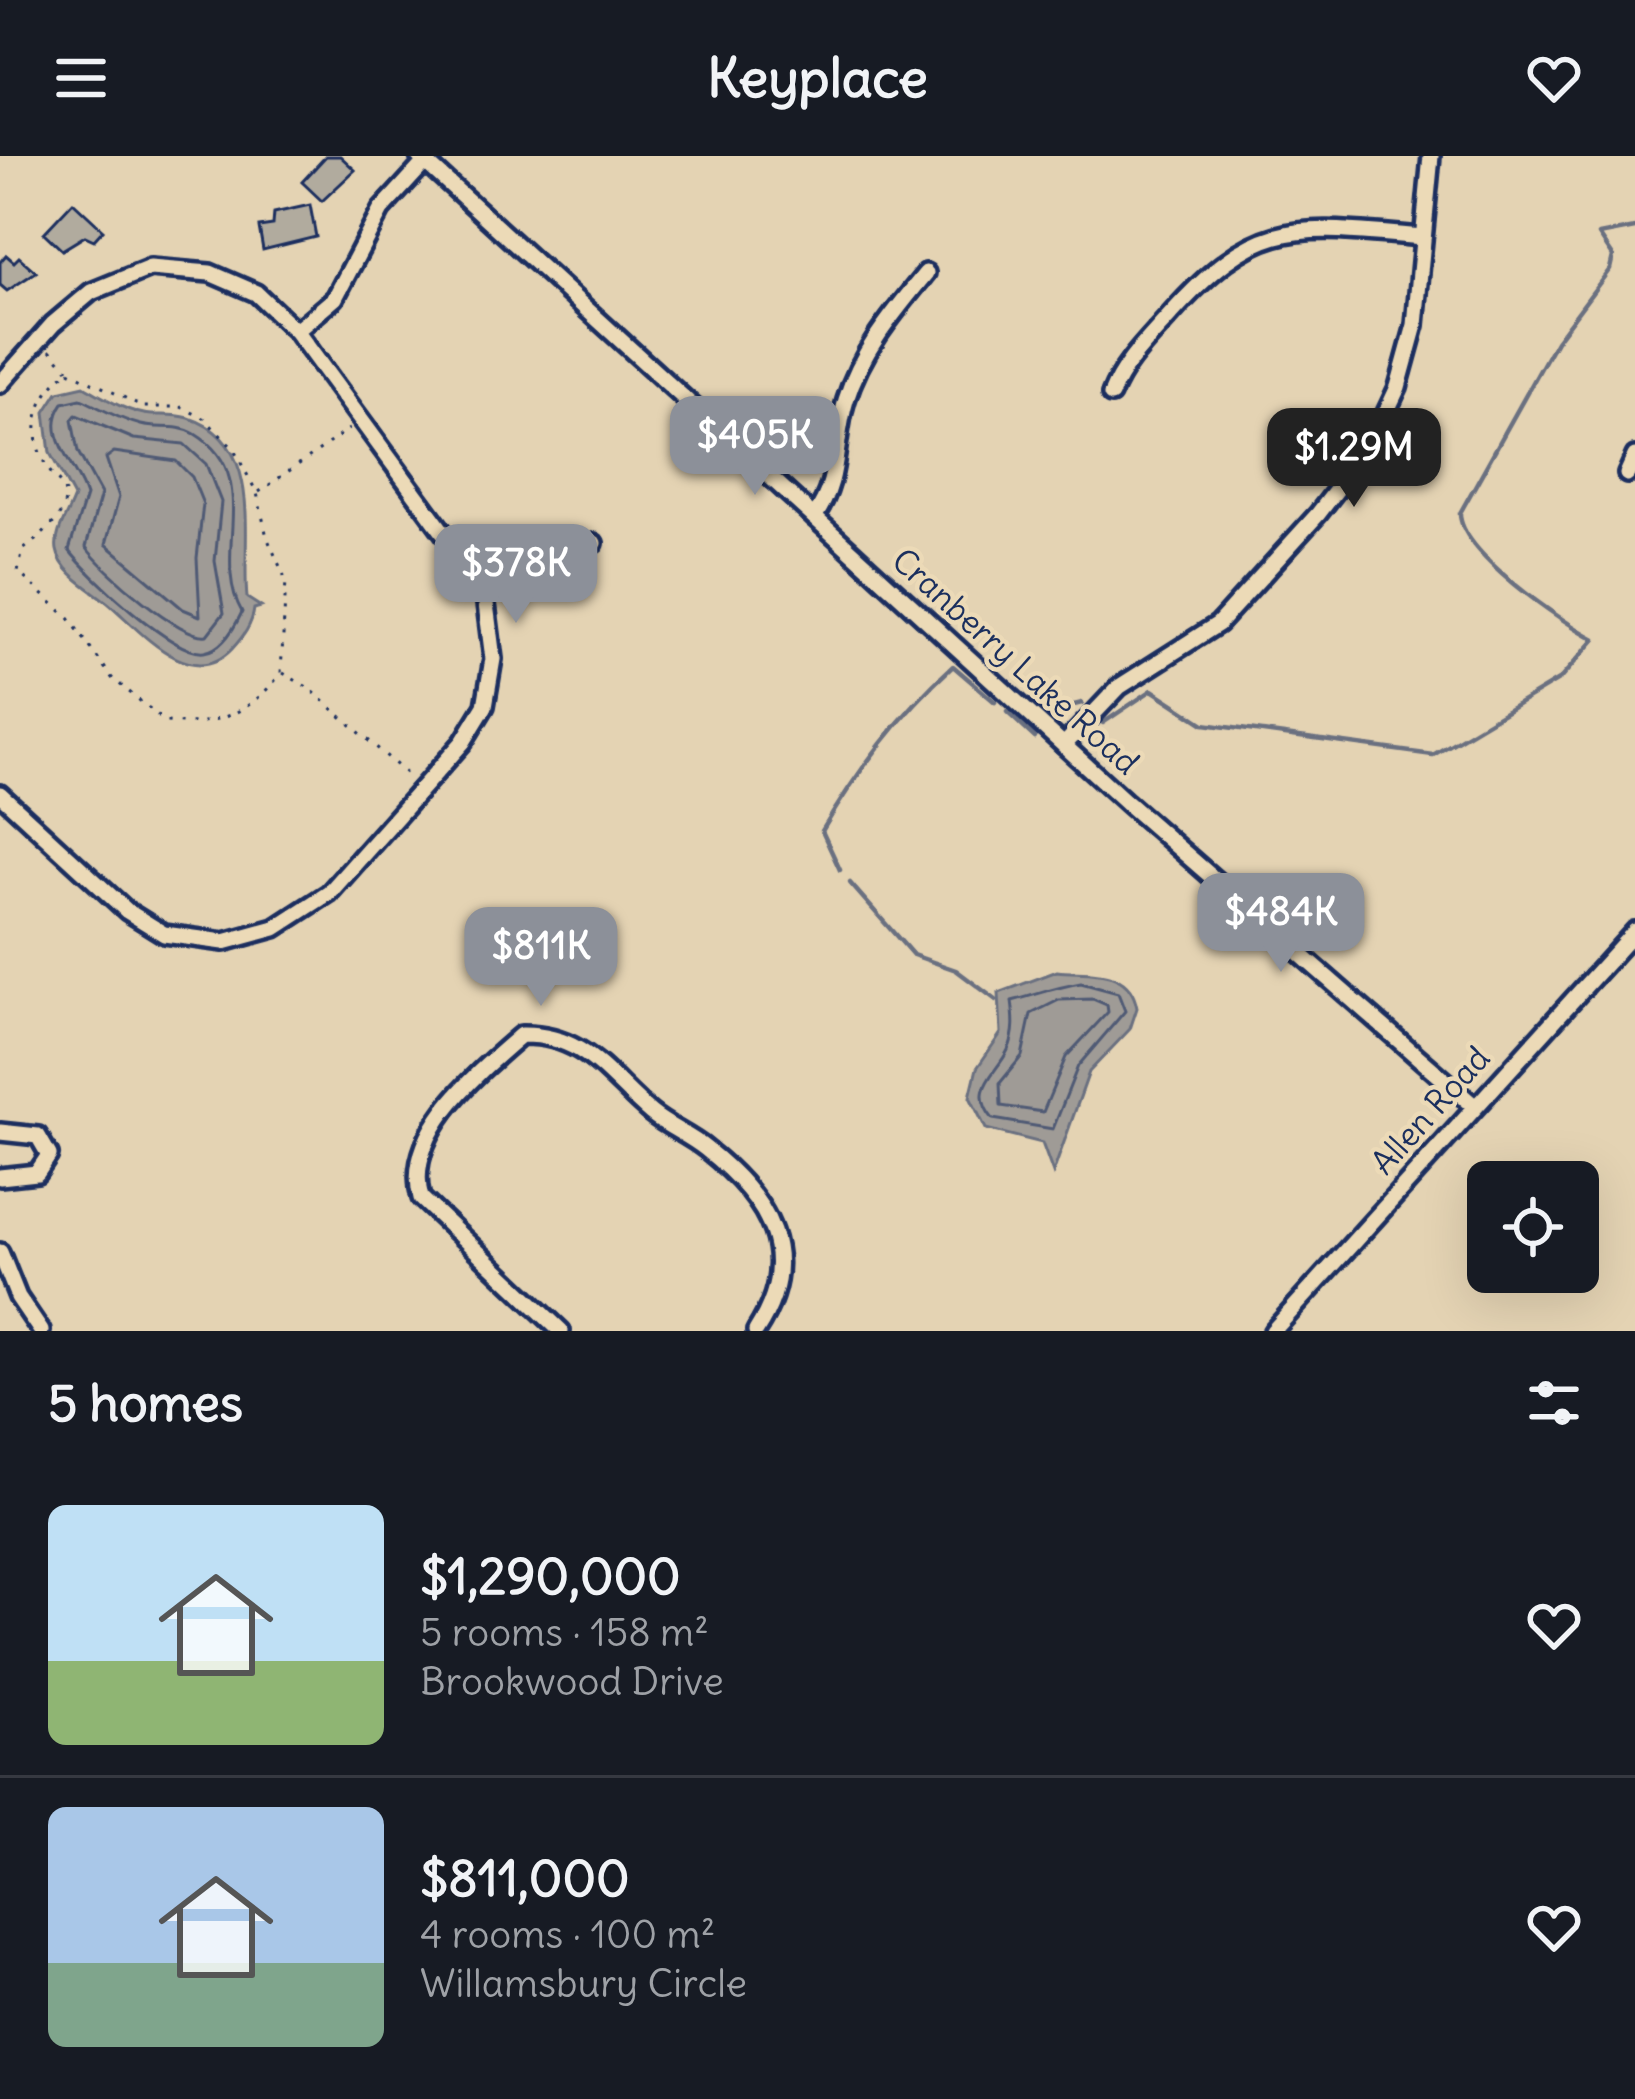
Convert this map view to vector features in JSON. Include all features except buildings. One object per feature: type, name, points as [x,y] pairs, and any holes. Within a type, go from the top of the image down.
[{"type":"street","points":[[1064,745],[1119,687],[1218,624],[1352,472],[1398,387],[1415,325],[1431,156]]},
{"type":"street","points":[[296,331],[335,298],[381,210],[422,159]]},
{"type":"street","name":"Cranberry Lake Road","points":[[422,159],[1064,745],[1473,1106]]},
{"type":"street","points":[[1111,395],[1133,357],[1232,253],[1287,232],[1423,237]]},
{"type":"street","points":[[0,384],[91,292],[150,268],[210,273],[256,293],[296,331],[484,588],[493,659],[485,706],[464,742],[329,893],[275,928],[224,942],[164,934],[127,911],[0,794]]},
{"type":"street","points":[[814,517],[834,483],[842,415],[854,378],[884,324],[926,273]]},
{"type":"street","points":[[1627,474],[1635,456]]},
{"type":"street","points":[[484,588],[594,543]]},
{"type":"street","name":"Allen Road","points":[[1273,1331],[1635,931]]},
{"type":"street","points":[[561,1331],[421,1198],[414,1175],[426,1136],[521,1035],[555,1034],[577,1045],[655,1116],[707,1150],[761,1206],[779,1242],[782,1279],[756,1331]]},
{"type":"street","points":[[0,1132],[38,1136],[49,1155],[37,1173],[0,1178]]},
{"type":"street","points":[[0,1252],[18,1298],[41,1331]]},
{"type":"path","points":[[39,340],[69,371],[144,407],[181,407],[204,418],[233,448],[257,493],[266,537],[286,580],[281,673],[243,712],[226,720],[166,722],[112,677],[69,618],[18,572],[22,550],[45,533],[65,501],[65,490],[42,457],[36,411],[50,386],[69,371]]},
{"type":"path","points":[[257,493],[360,421]]},
{"type":"path","points":[[281,673],[309,688],[422,789]]},
{"type":"water","points":[[84,386],[134,412],[189,418],[213,431],[230,449],[245,496],[247,598],[261,607],[254,609],[249,626],[232,649],[216,661],[182,661],[166,652],[78,580],[60,558],[58,536],[74,497],[50,453],[45,412],[58,392]]},
{"type":"water","points":[[1057,971],[1117,979],[1133,995],[1137,1008],[1130,1029],[1089,1072],[1053,1173],[1042,1143],[986,1129],[970,1097],[977,1068],[1001,1033],[999,993]]},
{"type":"waterway","points":[[1103,723],[1152,690],[1204,724],[1433,755],[1560,679],[1595,639],[1494,566],[1464,529],[1460,513],[1556,341],[1610,269],[1613,256],[1599,235],[1635,228]]},
{"type":"waterway","points":[[840,870],[822,831],[865,765],[915,704],[953,666],[995,702]]},
{"type":"waterway","points":[[1062,708],[1082,703]]},
{"type":"waterway","points":[[1007,712],[1035,738]]},
{"type":"waterway","points":[[850,883],[913,955],[956,970],[996,1000]]}]
